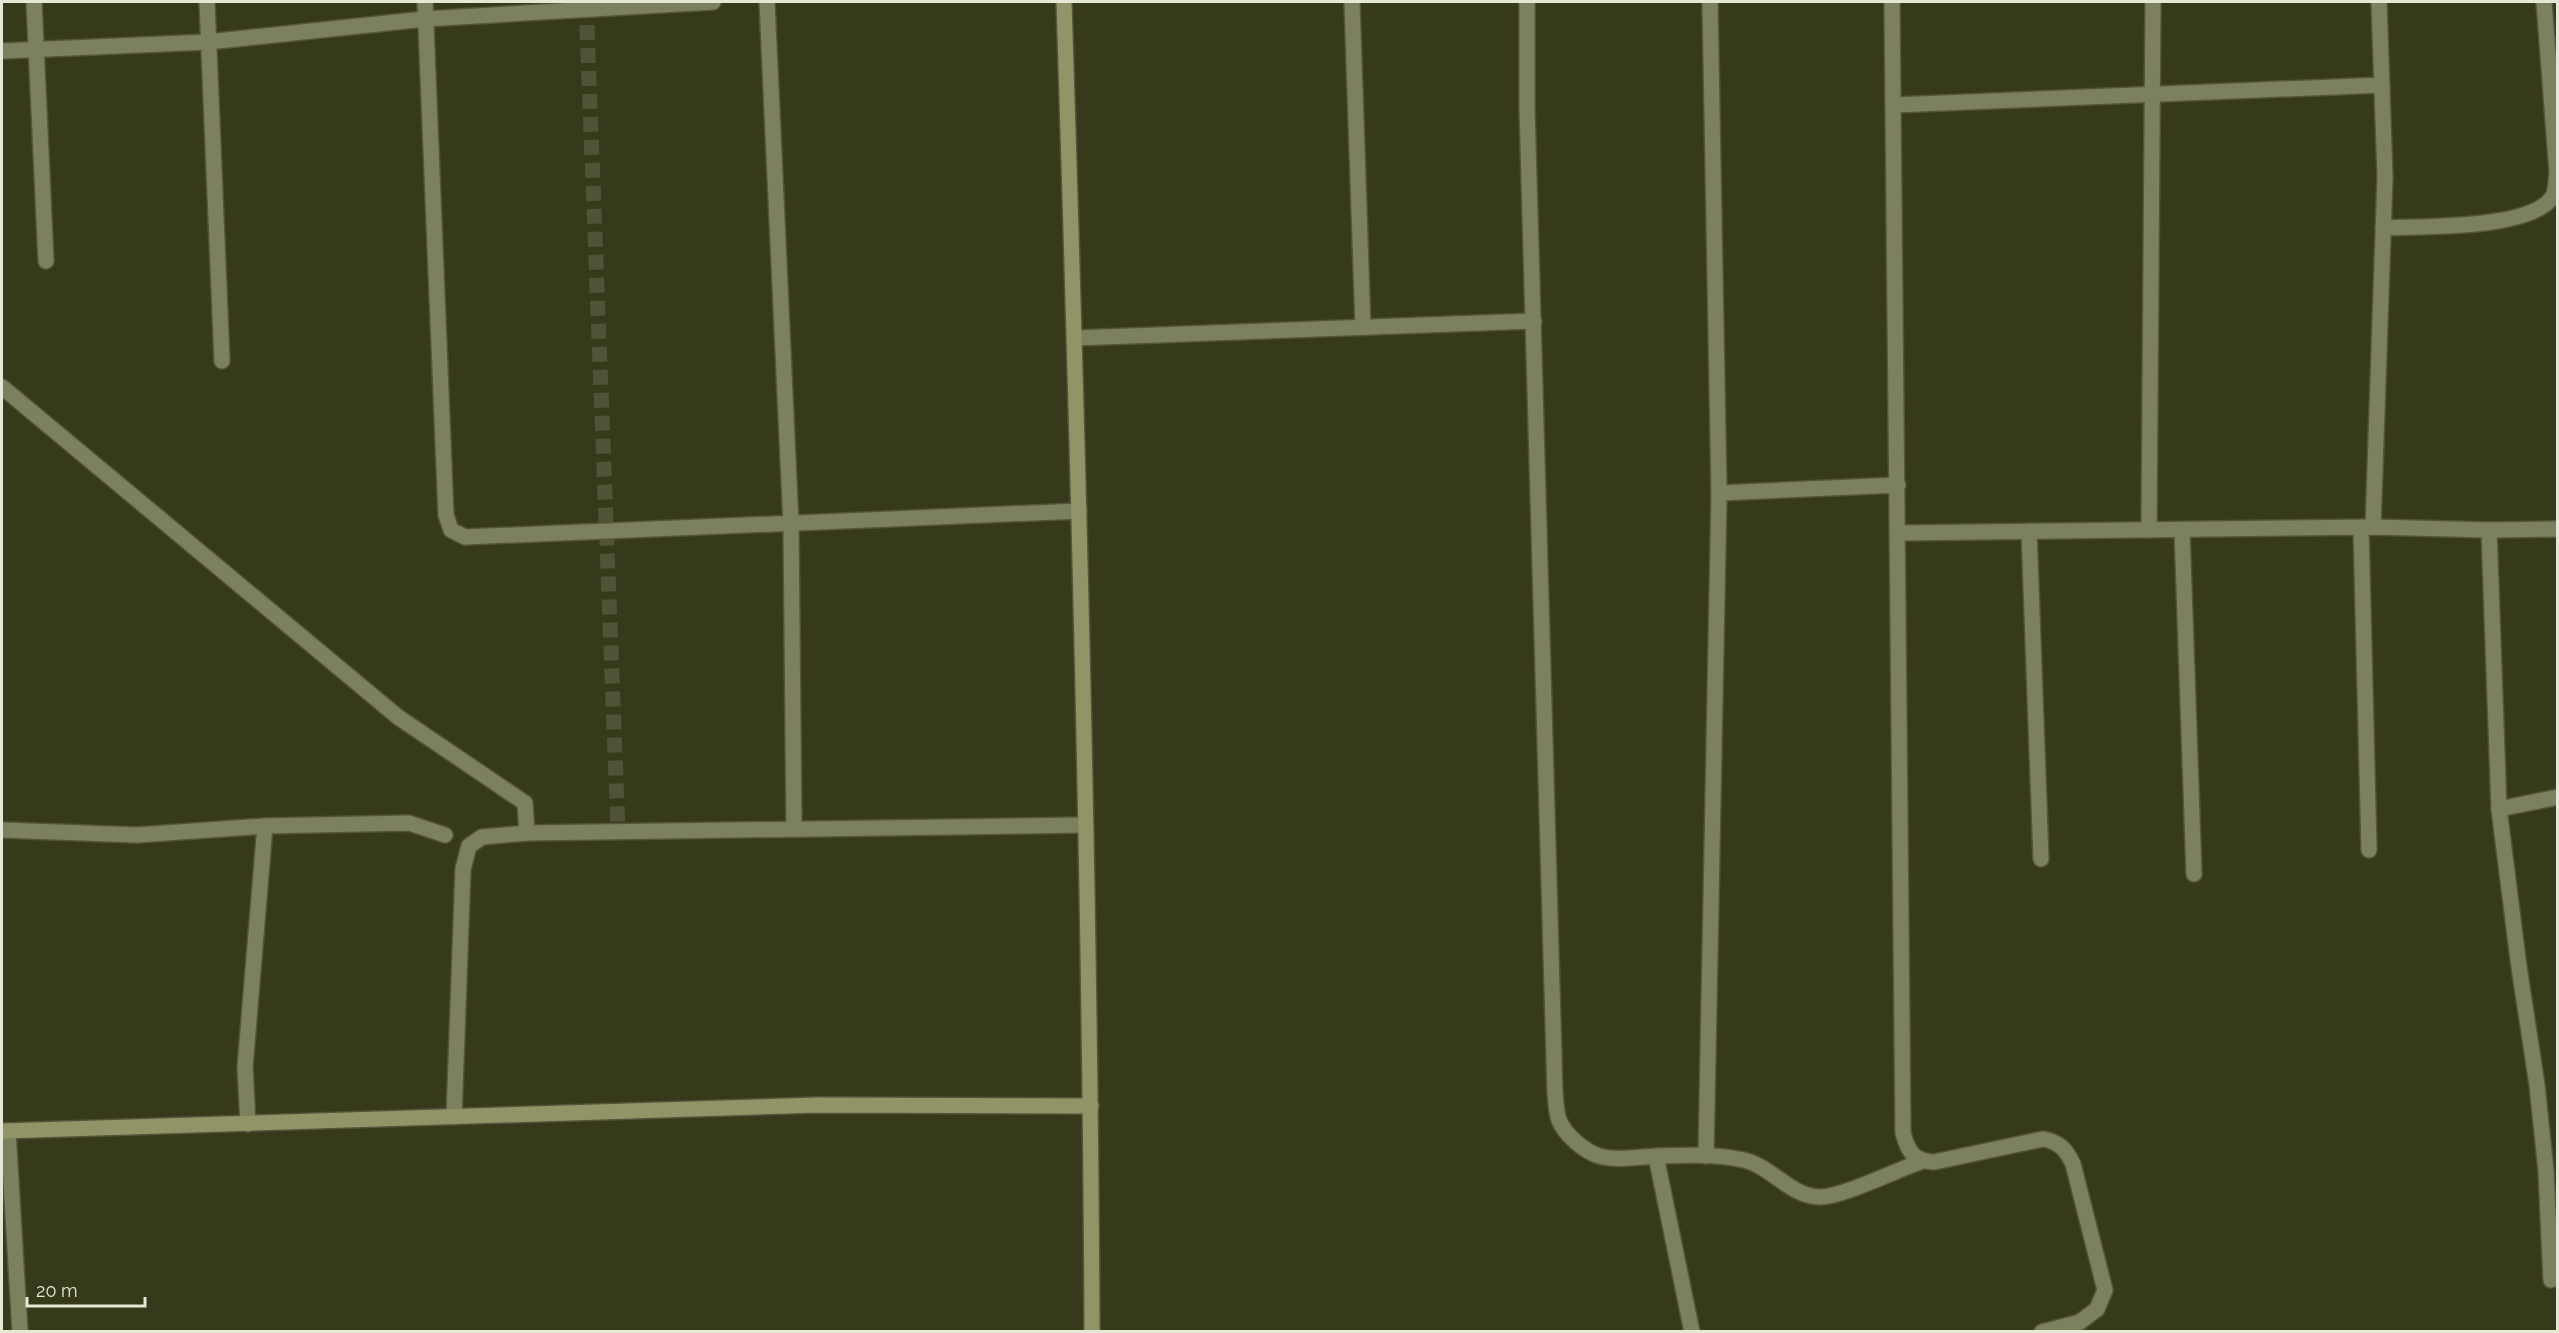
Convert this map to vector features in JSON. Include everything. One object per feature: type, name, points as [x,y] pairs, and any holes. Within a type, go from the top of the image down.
[{"type":"street","points":[[34,2],[46,261]]},
{"type":"street","points":[[207,2],[222,361]]},
{"type":"street","points":[[425,2],[445,504],[451,530],[465,537],[791,525],[1079,511]]},
{"type":"street","points":[[2,51],[208,42],[425,19],[714,2]]},
{"type":"street","points":[[767,2],[791,525],[794,829]]},
{"type":"street","points":[[1064,2],[1079,511],[1092,1332]]},
{"type":"street","points":[[1353,2],[1363,327]]},
{"type":"street","points":[[1527,2],[1527,108],[1555,1093],[1559,1120],[1573,1140],[1599,1156],[1632,1159],[1656,1156],[1706,1156],[1744,1160],[1764,1168],[1797,1192],[1822,1197],[1847,1190],[1920,1161],[1934,1162],[2043,1139],[2056,1142],[2067,1151],[2073,1164],[2105,1290],[2097,1309],[2080,1322],[2043,1332]]},
{"type":"street","points":[[1706,1156],[1719,493],[1710,2]]},
{"type":"street","points":[[1892,2],[1903,1133],[1908,1151],[1920,1161]]},
{"type":"street","points":[[2149,530],[2153,2]]},
{"type":"street","points":[[2369,850],[2367,527],[2385,177],[2379,2]]},
{"type":"street","points":[[2383,228],[2508,221],[2536,212],[2554,196],[2557,173],[2544,2]]},
{"type":"street","points":[[1894,105],[2382,85]]},
{"type":"street","points":[[1075,338],[1534,321]]},
{"type":"street","points":[[2,387],[398,717],[525,803],[527,833]]},
{"type":"street","points":[[1719,493],[1898,485]]},
{"type":"street","points":[[1898,533],[2367,527],[2558,529]]},
{"type":"street","points":[[2182,530],[2194,874]]},
{"type":"street","points":[[2489,530],[2499,809],[2537,1085],[2546,1171],[2551,1280]]},
{"type":"street","points":[[2029,531],[2042,859]]},
{"type":"street","points":[[2499,809],[2558,797]]},
{"type":"street","points":[[2,830],[137,835],[265,826],[409,824],[446,835]]},
{"type":"street","points":[[454,1117],[463,869],[469,846],[482,837],[527,833],[1085,825]]},
{"type":"street","points":[[248,1124],[245,1068],[265,826]]},
{"type":"street","points":[[20,1332],[5,1131],[818,1105],[1090,1106]]},
{"type":"street","points":[[1656,1156],[1692,1332]]},
{"type":"tunnel","points":[[586,2],[618,831]]}]
